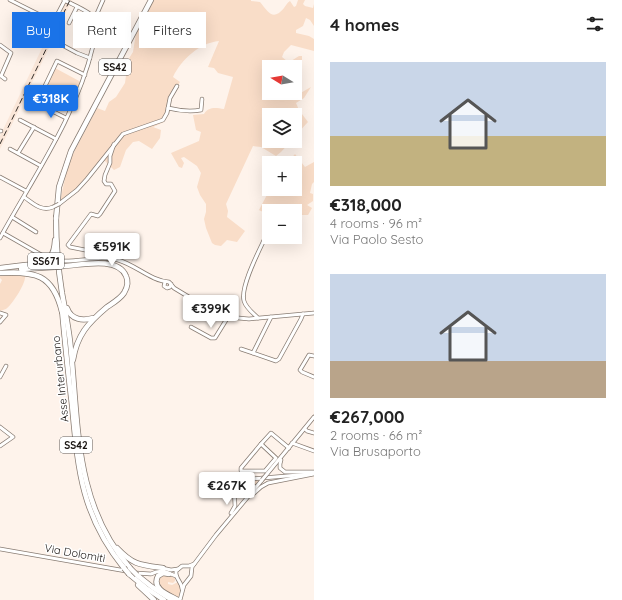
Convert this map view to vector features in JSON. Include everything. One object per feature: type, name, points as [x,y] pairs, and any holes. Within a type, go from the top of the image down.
[{"type":"highway","name":"SS42","points":[[76,403],[60,275],[56,217],[59,187],[71,151],[151,0]]},
{"type":"highway","name":"SS671","points":[[0,270],[38,264],[48,260],[54,248],[56,217]]},
{"type":"highway","name":"SS671","points":[[0,270],[55,267],[63,264],[110,263],[118,266],[125,274],[128,282],[120,298],[93,318],[81,334],[73,360],[76,403]]},
{"type":"highway","points":[[0,270],[32,273],[43,278],[50,284],[57,294],[62,312]]},
{"type":"highway","points":[[60,275],[63,278],[66,303],[69,313],[80,320],[93,318]]},
{"type":"highway","name":"Asse Interurbano","points":[[62,292],[62,312],[76,450],[82,486],[92,518],[111,552],[123,568],[146,588],[164,600]]},
{"type":"highway","name":"Asse Interurbano","points":[[76,403],[83,470],[90,500],[103,529],[129,572],[137,575],[152,588],[177,600]]},
{"type":"highway","points":[[103,529],[125,557],[138,564],[163,568]]},
{"type":"highway","points":[[129,572],[148,596],[154,600]]},
{"type":"highway","points":[[169,574],[163,573],[158,576],[156,583],[158,588],[177,600]]},
{"type":"street","points":[[10,0],[34,12]]},
{"type":"street","points":[[59,12],[64,0],[88,12]]},
{"type":"street","points":[[98,12],[103,0]]},
{"type":"street","points":[[69,23],[77,6]]},
{"type":"street","points":[[0,45],[11,53],[1,76],[5,79]]},
{"type":"street","points":[[65,47],[90,58]]},
{"type":"street","points":[[0,238],[56,139],[85,75],[92,48]]},
{"type":"street","points":[[45,86],[57,61],[85,75]]},
{"type":"street","points":[[24,196],[41,208],[45,209],[60,204],[77,190],[87,179],[123,134],[164,120],[170,98],[177,86]]},
{"type":"street","points":[[168,108],[192,112],[200,110],[202,99]]},
{"type":"street","points":[[42,106],[66,118]]},
{"type":"street","points":[[20,120],[56,139]]},
{"type":"street","points":[[18,153],[34,127]]},
{"type":"street","points":[[113,259],[110,255],[68,246],[91,214],[98,216],[100,214],[115,191],[111,184],[106,184],[104,181],[114,144]]},
{"type":"street","points":[[10,149],[41,166]]},
{"type":"street","points":[[0,177],[26,191]]},
{"type":"street","points":[[12,217],[36,232]]},
{"type":"street","points":[[2,233],[45,257],[63,264],[72,261],[106,258],[113,259],[160,281],[166,288],[174,288]]},
{"type":"street","points":[[258,318],[245,304],[243,297],[249,272],[262,244]]},
{"type":"street","points":[[164,284],[168,282],[174,288],[212,311],[228,317],[241,319],[314,313]]},
{"type":"street","points":[[169,288],[171,284]]},
{"type":"street","points":[[0,313],[6,315],[0,322]]},
{"type":"street","points":[[241,349],[274,361],[279,359],[301,319],[302,314]]},
{"type":"street","points":[[191,327],[211,338],[215,338],[228,317]]},
{"type":"street","points":[[253,353],[271,317]]},
{"type":"street","points":[[313,355],[309,356],[300,372],[314,377]]},
{"type":"street","points":[[0,377],[6,366]]},
{"type":"street","points":[[177,600],[184,584],[191,576],[191,569],[222,527],[314,418]]},
{"type":"street","points":[[0,427],[13,437],[0,446]]},
{"type":"street","points":[[305,429],[314,433]]},
{"type":"street","points":[[261,444],[276,458],[265,471],[241,471],[241,468],[261,444],[271,433],[288,449]]},
{"type":"street","points":[[292,444],[314,451]]},
{"type":"street","points":[[288,449],[280,464],[280,468],[283,471],[314,473]]},
{"type":"street","points":[[222,527],[235,506],[234,486],[240,480],[314,473]]},
{"type":"street","points":[[236,510],[252,494],[268,483],[314,473]]},
{"type":"street","points":[[234,486],[237,492],[241,495],[245,495],[261,481]]},
{"type":"street","name":"Via Dolomiti","points":[[0,549],[147,574]]},
{"type":"street","points":[[147,574],[163,568],[171,570],[178,569],[182,566],[187,567],[195,563]]},
{"type":"street","points":[[187,567],[191,572]]},
{"type":"street","points":[[176,576],[178,569]]},
{"type":"street","points":[[147,574],[160,570],[176,576],[180,581],[182,588],[177,600]]},
{"type":"street","points":[[180,581],[186,582]]},
{"type":"shaded area","points":[[65,0],[72,0],[65,14],[65,12],[59,12]]},
{"type":"shaded area","points":[[153,0],[251,0],[260,2],[271,14],[274,15],[280,12],[290,1],[294,7],[296,6],[298,0],[305,0],[303,4],[305,6],[313,8],[314,4],[314,26],[310,20],[306,18],[303,26],[296,30],[296,33],[309,36],[314,39],[314,51],[291,45],[284,52],[282,57],[286,60],[262,60],[262,100],[301,100],[296,103],[298,108],[262,108],[262,148],[253,146],[226,204],[228,211],[227,217],[245,231],[237,242],[227,240],[221,246],[212,243],[204,219],[206,204],[197,187],[201,173],[197,166],[184,157],[181,158],[184,163],[182,168],[179,167],[171,153],[199,141],[201,132],[196,130],[193,115],[204,114],[206,111],[213,108],[224,109],[233,77],[218,73],[214,68],[208,67],[219,41],[206,44],[206,12],[147,12]]},
{"type":"shaded area","points":[[139,27],[139,48],[200,48],[181,64],[173,77],[180,82],[169,98],[164,122],[153,127],[161,130],[160,138],[152,149],[139,141],[133,142],[126,150],[120,167],[114,170],[103,159],[79,187],[60,202],[67,169],[72,156],[97,108],[105,111],[109,102],[116,97],[125,83],[128,60],[133,52],[136,33]]},
{"type":"shaded area","points":[[42,48],[49,48],[0,149],[0,136]]},
{"type":"shaded area","points":[[299,56],[302,56],[302,60],[293,60]]},
{"type":"shaded area","points":[[55,68],[81,82],[78,89],[69,91],[63,98],[60,98],[57,104],[41,95]]},
{"type":"shaded area","points":[[311,87],[302,99],[302,92]]},
{"type":"shaded area","points":[[302,114],[308,122],[302,128]]},
{"type":"shaded area","points":[[263,148],[285,148],[276,156]]},
{"type":"shaded area","points":[[314,162],[314,182],[310,193],[313,194],[313,201],[307,205],[312,208],[308,215],[302,215],[302,204],[262,204],[266,196],[302,196],[302,163],[305,167]]},
{"type":"shaded area","points":[[262,204],[262,212],[259,210]]},
{"type":"shaded area","points":[[0,275],[25,275],[24,283],[9,307],[0,311],[0,284],[2,280]]},
{"type":"shaded area","points":[[259,480],[248,492],[242,494],[237,491],[238,484],[241,481]]},
{"type":"shaded area","points":[[163,575],[170,575],[175,578],[173,583],[168,582],[168,584],[172,585],[178,582],[181,584],[181,590],[178,598],[161,589],[157,580]]},
{"type":"railway","points":[[0,144],[70,0]]}]
